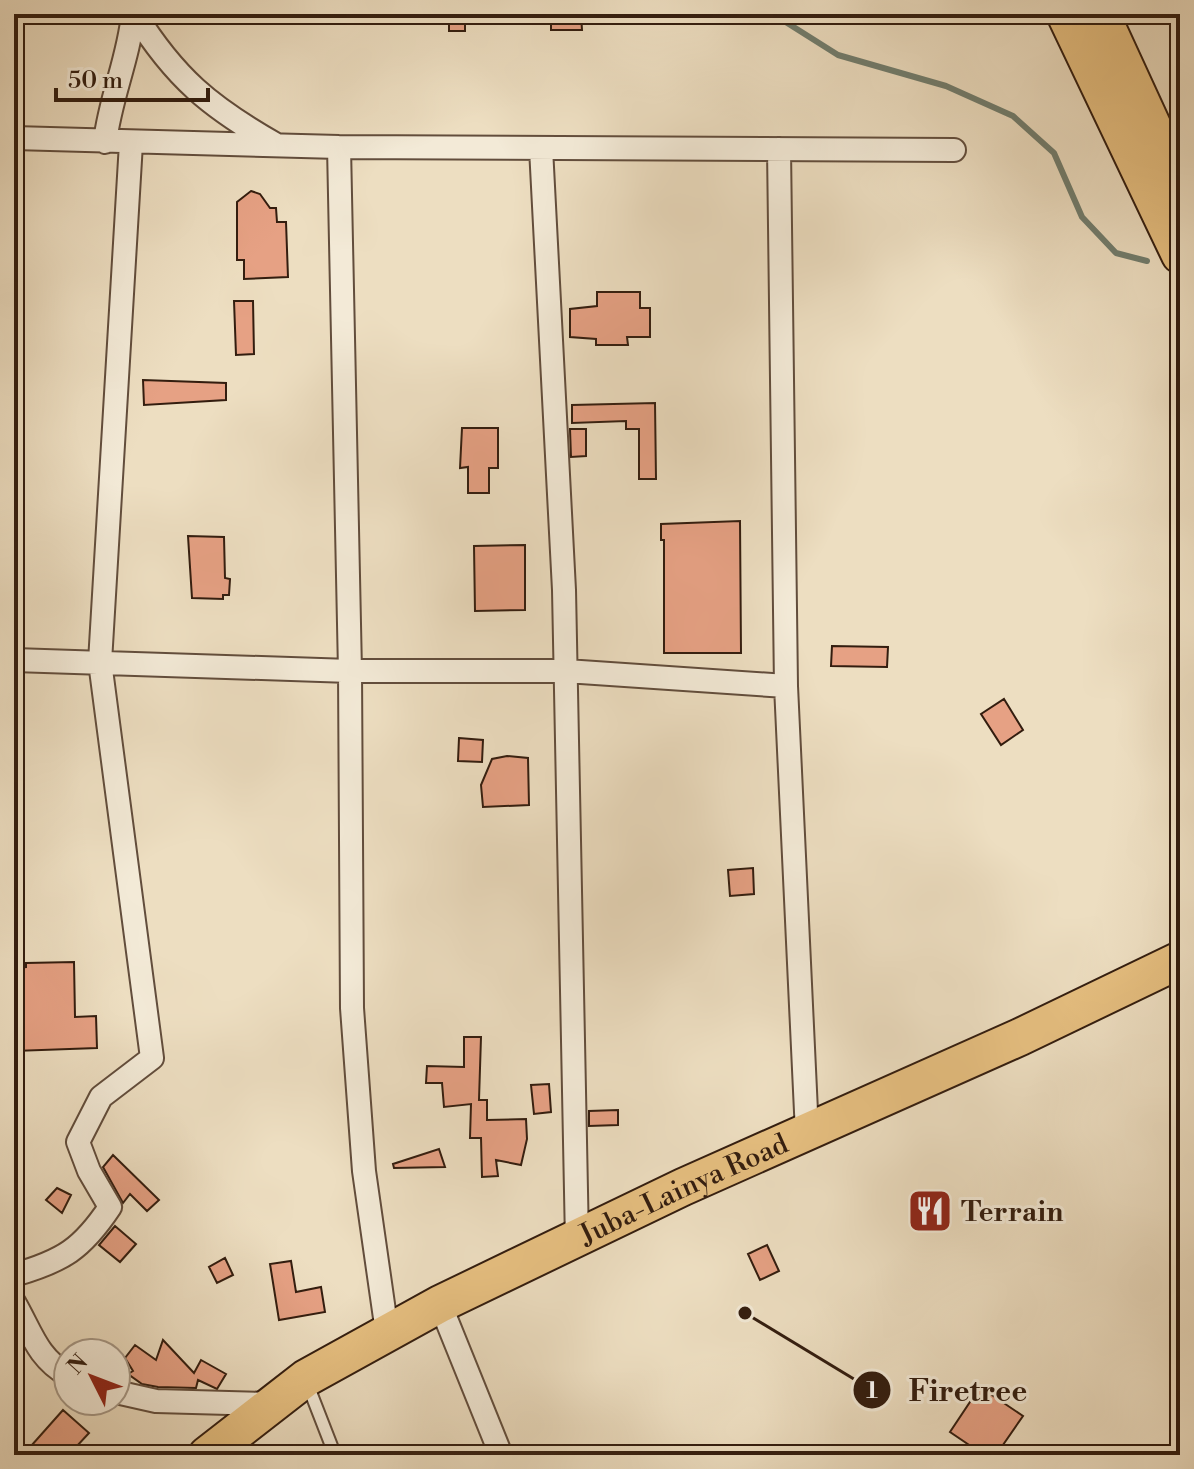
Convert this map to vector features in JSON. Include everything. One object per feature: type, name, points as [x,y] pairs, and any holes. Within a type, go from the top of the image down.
[{"type":"main road","points":[[1065,14],[1180,255]]},
{"type":"main road","points":[[1101,14],[1180,186]]},
{"type":"main road","name":"Juba-Lainya Road","points":[[207,1455],[306,1378],[440,1304],[577,1241],[683,1187],[1180,960]]},
{"type":"street","points":[[105,142],[109,111],[130,45],[134,14]]},
{"type":"street","points":[[134,14],[158,51],[192,88],[220,112],[277,146]]},
{"type":"street","points":[[14,138],[339,147],[954,150]]},
{"type":"street","points":[[14,1275],[56,1263],[89,1238],[110,1207],[89,1171],[78,1142],[101,1097],[152,1058],[100,662],[131,143]]},
{"type":"street","points":[[339,147],[350,671],[352,1008],[364,1171],[387,1332]]},
{"type":"street","points":[[541,148],[566,671],[577,1241]]},
{"type":"street","points":[[779,149],[786,686],[807,1133]]},
{"type":"street","points":[[14,660],[350,671],[566,671],[786,686]]},
{"type":"street","points":[[14,1302],[32,1340],[52,1366]]},
{"type":"street","points":[[440,1304],[501,1455]]},
{"type":"street","points":[[132,1396],[156,1401],[269,1404]]},
{"type":"lane","points":[[306,1378],[335,1455]]},
{"type":"building","points":[[551,14],[581,14],[582,30],[551,30]]},
{"type":"building","points":[[449,15],[465,15],[465,31],[449,31]]},
{"type":"building","points":[[251,191],[260,194],[270,208],[276,208],[277,222],[286,222],[288,277],[244,279],[244,260],[237,260],[237,202]]},
{"type":"building","points":[[597,292],[640,292],[640,308],[650,308],[650,337],[627,337],[628,345],[596,345],[596,339],[570,337],[570,309],[597,306]]},
{"type":"building","points":[[234,301],[253,301],[254,354],[236,355]]},
{"type":"building","points":[[143,380],[226,383],[226,400],[144,405]]},
{"type":"building","points":[[655,403],[656,479],[639,479],[639,429],[626,429],[626,421],[572,423],[572,405]]},
{"type":"building","points":[[462,428],[498,428],[498,468],[489,468],[489,493],[468,493],[468,467],[460,468]]},
{"type":"building","points":[[570,429],[586,429],[586,456],[571,457]]},
{"type":"building","points":[[740,521],[741,653],[664,653],[664,540],[661,540],[661,524]]},
{"type":"building","points":[[188,536],[224,537],[225,578],[230,579],[229,595],[223,595],[223,599],[192,598]]},
{"type":"building","points":[[525,545],[525,610],[475,611],[474,546]]},
{"type":"building","points":[[832,646],[888,647],[887,667],[831,666]]},
{"type":"building","points":[[1004,699],[1023,730],[1001,745],[981,714]]},
{"type":"building","points":[[459,738],[483,740],[482,762],[458,761]]},
{"type":"building","points":[[507,756],[528,758],[529,805],[483,807],[481,785],[492,759]]},
{"type":"building","points":[[753,868],[754,894],[730,896],[728,870]]},
{"type":"building","points":[[74,962],[75,1017],[96,1016],[97,1048],[14,1051],[16,968],[26,967],[26,963]]},
{"type":"building","points":[[464,1037],[481,1037],[479,1100],[487,1100],[487,1120],[526,1119],[527,1139],[521,1165],[496,1160],[498,1176],[482,1177],[481,1138],[470,1138],[471,1104],[444,1107],[442,1083],[426,1083],[427,1066],[464,1067]]},
{"type":"building","points":[[549,1084],[551,1112],[534,1114],[531,1085]]},
{"type":"building","points":[[618,1110],[618,1125],[589,1126],[589,1111]]},
{"type":"building","points":[[439,1149],[445,1167],[394,1168],[393,1164]]},
{"type":"building","points":[[113,1155],[159,1200],[147,1211],[130,1194],[123,1203],[103,1167]]},
{"type":"building","points":[[57,1188],[71,1195],[62,1213],[46,1200]]},
{"type":"building","points":[[115,1226],[136,1244],[120,1262],[99,1245]]},
{"type":"building","points":[[767,1245],[779,1271],[760,1280],[748,1254]]},
{"type":"building","points":[[225,1258],[233,1275],[217,1283],[209,1267]]},
{"type":"building","points":[[291,1261],[296,1292],[321,1287],[325,1312],[279,1320],[270,1264]]},
{"type":"building","points":[[163,1340],[194,1373],[201,1360],[226,1374],[217,1389],[198,1380],[196,1388],[158,1387],[142,1384],[132,1377],[132,1349],[135,1345],[156,1360]]},
{"type":"building","points":[[980,1387],[1023,1416],[996,1455],[984,1455],[950,1432]]},
{"type":"building","points":[[57,1417],[71,1417],[89,1433],[75,1448],[80,1455],[23,1455]]},
{"type":"waterway","points":[[773,14],[838,55],[946,86],[1013,116],[1054,153],[1082,217],[1116,253],[1147,261]]},
{"type":"place","name":"Terrain","points":[[930,1211]]},
{"type":"place","name":"Firetree","points":[[745,1313]]}]
